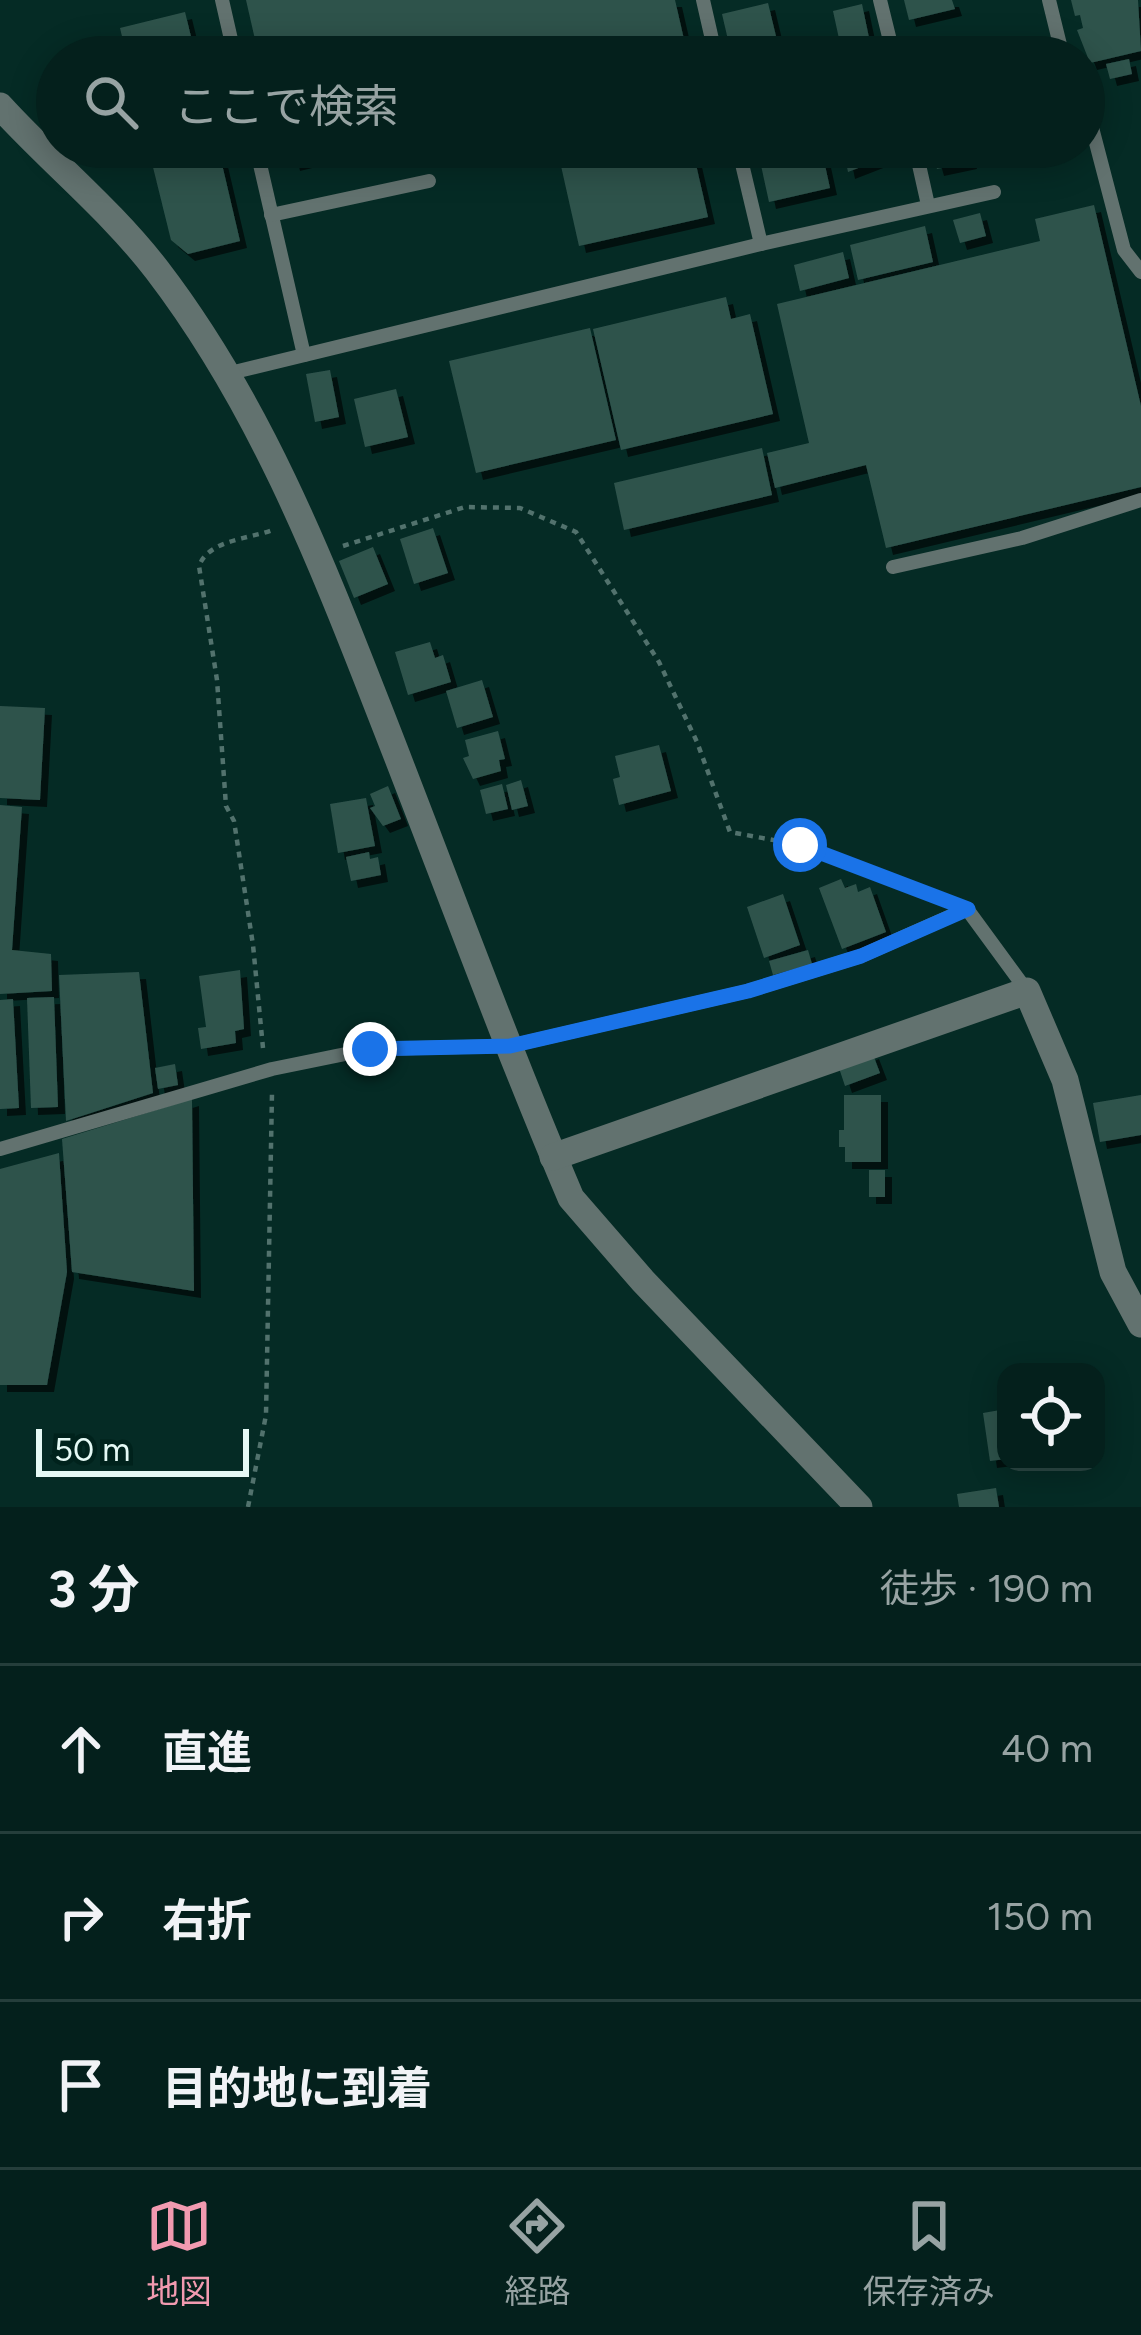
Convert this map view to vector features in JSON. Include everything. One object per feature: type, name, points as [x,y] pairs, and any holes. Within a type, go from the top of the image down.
[{"type":"street","points":[[0,106],[36,145]]},
{"type":"street","points":[[59,168],[107,210],[158,271],[268,443],[318,554],[571,1198],[587,1221],[859,1507]]},
{"type":"street","points":[[554,1157],[1027,991],[1065,1080],[1113,1272],[1141,1324]]},
{"type":"lane","points":[[222,0],[230,36]]},
{"type":"lane","points":[[703,0],[711,36]]},
{"type":"lane","points":[[880,0],[889,36]]},
{"type":"lane","points":[[1048,0],[1058,36]]},
{"type":"lane","points":[[261,168],[304,355]]},
{"type":"lane","points":[[743,168],[761,244]]},
{"type":"lane","points":[[920,168],[928,205]]},
{"type":"lane","points":[[1102,168],[1124,250],[1141,272]]},
{"type":"lane","points":[[272,214],[429,181]]},
{"type":"lane","points":[[226,374],[994,192]]},
{"type":"lane","points":[[893,567],[1022,538],[1141,500]]},
{"type":"lane","points":[[0,1149],[268,1070],[370,1049],[510,1046],[748,991],[861,956],[968,909],[1027,991]]},
{"type":"path","points":[[318,554],[465,507],[520,508],[576,532],[658,662],[698,742],[730,832],[800,845],[968,909]]},
{"type":"path","points":[[248,1507],[266,1415],[268,1070],[234,821],[226,806],[217,680],[199,566],[204,554],[216,547],[262,534],[301,514]]},
{"type":"building","points":[[246,0],[675,0],[683,36],[254,36]]},
{"type":"building","points":[[904,0],[952,0],[955,9],[909,20]]},
{"type":"building","points":[[1071,0],[1138,0],[1141,51],[1105,59],[1105,36],[1079,36],[1077,30],[1083,28],[1080,15],[1075,16]]},
{"type":"building","points":[[768,3],[776,36],[727,36],[722,14]]},
{"type":"building","points":[[862,4],[869,36],[838,36],[833,11]]},
{"type":"building","points":[[185,12],[191,36],[122,36],[120,28]]},
{"type":"building","points":[[1129,59],[1132,74],[1110,79],[1106,64]]},
{"type":"building","points":[[153,168],[223,168],[240,241],[188,254],[171,240]]},
{"type":"building","points":[[561,168],[697,168],[708,217],[579,246]]},
{"type":"building","points":[[762,168],[826,168],[830,188],[769,202]]},
{"type":"building","points":[[1094,205],[1141,406],[1141,487],[886,548],[866,465],[775,488],[767,453],[809,443],[777,304],[1040,241],[1035,219]]},
{"type":"building","points":[[980,213],[986,236],[960,243],[953,220]]},
{"type":"building","points":[[925,226],[933,262],[858,280],[850,245]]},
{"type":"building","points":[[843,252],[849,278],[800,291],[794,265]]},
{"type":"building","points":[[726,297],[731,319],[750,314],[773,414],[621,450],[593,329]]},
{"type":"building","points":[[590,328],[616,440],[476,473],[449,361]]},
{"type":"building","points":[[330,370],[339,417],[315,422],[306,374]]},
{"type":"building","points":[[396,389],[408,437],[365,447],[354,399]]},
{"type":"building","points":[[762,448],[772,495],[624,530],[614,483]]},
{"type":"building","points":[[433,528],[448,573],[414,584],[400,539]]},
{"type":"building","points":[[373,547],[388,584],[354,598],[339,561]]},
{"type":"building","points":[[430,642],[435,658],[443,655],[451,682],[408,695],[395,652]]},
{"type":"building","points":[[482,680],[493,717],[457,728],[446,691]]},
{"type":"building","points":[[0,706],[45,708],[40,800],[0,798]]},
{"type":"building","points":[[498,731],[505,759],[499,760],[501,771],[473,779],[463,758],[469,756],[465,740]]},
{"type":"building","points":[[659,745],[671,791],[619,805],[613,779],[620,777],[615,756]]},
{"type":"building","points":[[521,780],[528,806],[512,810],[506,785]]},
{"type":"building","points":[[502,784],[508,809],[486,814],[480,790]]},
{"type":"building","points":[[388,786],[401,819],[383,826],[370,808],[375,806],[370,794]]},
{"type":"building","points":[[366,798],[375,846],[338,853],[330,804]]},
{"type":"building","points":[[0,805],[22,807],[12,950],[51,954],[52,991],[0,994]]},
{"type":"building","points":[[369,852],[370,859],[378,857],[381,875],[351,881],[346,857]]},
{"type":"building","points":[[841,879],[845,888],[856,884],[858,892],[870,887],[886,932],[842,949],[819,888]]},
{"type":"building","points":[[783,894],[800,945],[764,958],[747,907]]},
{"type":"building","points":[[808,950],[812,964],[773,975],[769,961]]},
{"type":"building","points":[[240,970],[244,1029],[235,1031],[236,1043],[201,1049],[198,1028],[206,1027],[199,976]]},
{"type":"building","points":[[139,972],[153,1093],[66,1121],[59,975]]},
{"type":"building","points":[[54,997],[58,1107],[31,1108],[27,998]]},
{"type":"building","points":[[13,999],[19,1108],[0,1109],[0,1000]]},
{"type":"building","points":[[872,1052],[880,1073],[845,1086],[838,1065]]},
{"type":"building","points":[[175,1064],[178,1085],[158,1089],[155,1068]]},
{"type":"building","points":[[844,1095],[881,1095],[881,1162],[845,1162],[845,1147],[839,1147]]},
{"type":"building","points":[[1141,1095],[1141,1135],[1100,1142],[1093,1103]]},
{"type":"building","points":[[192,1099],[194,1291],[72,1272],[62,1139]]},
{"type":"building","points":[[59,1153],[67,1272],[47,1385],[0,1385],[0,1169]]},
{"type":"building","points":[[869,1170],[885,1170],[885,1197],[869,1197]]},
{"type":"building","points":[[997,1411],[997,1460],[990,1461],[983,1413]]},
{"type":"building","points":[[996,1488],[999,1507],[959,1507],[957,1494]]},
{"type":"route","points":[[370,1049],[510,1046],[748,991],[861,956],[968,909],[800,845]]}]
